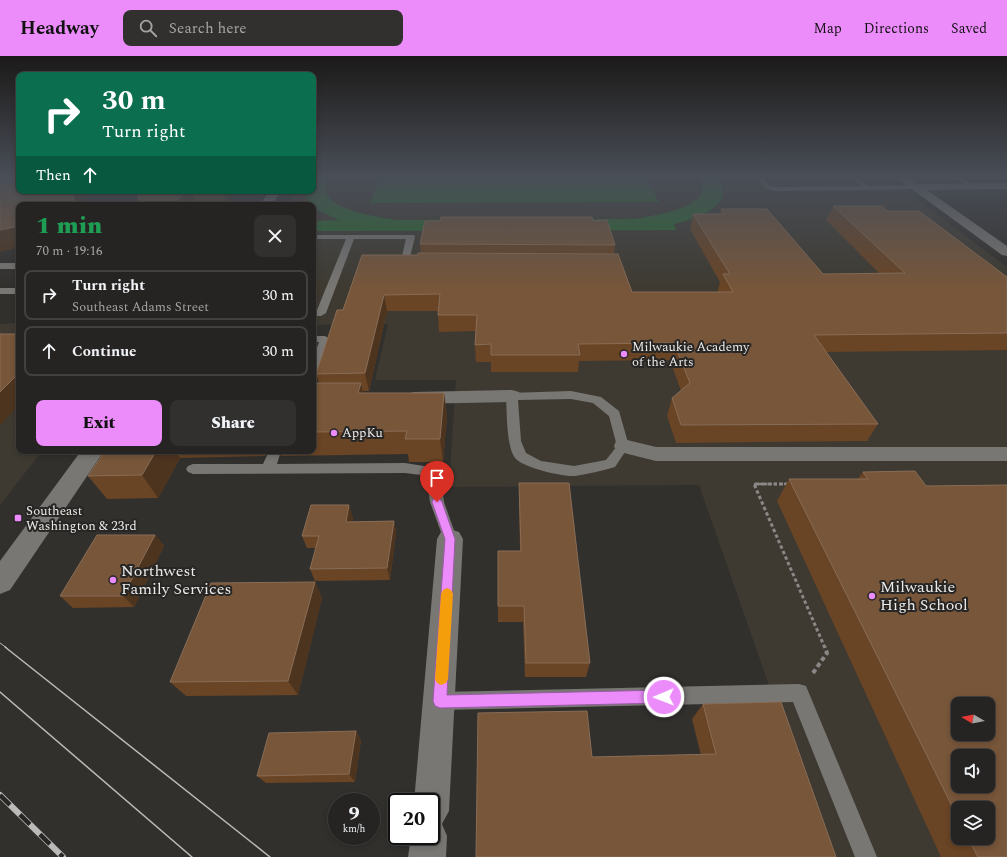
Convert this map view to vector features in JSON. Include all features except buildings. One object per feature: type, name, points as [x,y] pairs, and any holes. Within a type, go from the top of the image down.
[{"type":"street","points":[[952,213],[1007,252]]},
{"type":"street","points":[[398,398],[512,396]]},
{"type":"street","points":[[623,446],[656,454],[1007,454]]},
{"type":"street","points":[[0,582],[91,454]]},
{"type":"street","points":[[432,793],[440,701],[450,539]]},
{"type":"street","points":[[427,857],[428,845]]},
{"type":"lane","points":[[316,237],[411,237],[404,264],[419,264]]},
{"type":"lane","points":[[316,314],[321,313],[351,237]]},
{"type":"lane","points":[[0,266],[16,266]]},
{"type":"lane","points":[[0,291],[16,291]]},
{"type":"lane","points":[[316,339],[325,339],[316,367]]},
{"type":"lane","points":[[571,395],[597,400],[615,414],[623,446],[610,464],[574,470],[538,464],[521,456],[517,446],[515,440],[512,396],[571,395]]},
{"type":"lane","points":[[268,469],[274,454]]},
{"type":"lane","points":[[193,469],[405,468],[425,470],[434,479],[434,491],[450,539]]},
{"type":"lane","points":[[440,701],[799,693],[866,857]]},
{"type":"path","points":[[794,484],[754,484],[827,653],[799,693]]},
{"type":"shaded area","name":"Milwaukie High School","points":[[316,213],[936,213],[1007,267],[1007,857],[829,857],[699,485],[449,487],[456,380],[375,380],[388,324],[316,325]]},
{"type":"shaded area","points":[[16,323],[16,454],[40,454],[0,505],[0,324]]},
{"type":"green space","points":[[325,213],[362,213],[400,220],[632,219],[665,213],[704,213],[693,219],[674,224],[676,230],[316,231],[316,221],[339,220]]},
{"type":"tram line","points":[[0,643],[7,648]]},
{"type":"tram line","points":[[5,647],[270,857]]},
{"type":"tram line","points":[[0,692],[192,857]]},
{"type":"railway","points":[[0,795],[63,857]]},
{"type":"slow traffic","points":[[441,679],[447,594]]},
{"type":"place","name":"Milwaukie Academy of the Arts","points":[[624,354]]},
{"type":"place","name":"AppKu","points":[[334,433]]},
{"type":"place","name":"Southeast Washington & 23rd","points":[[18,518]]},
{"type":"place","name":"Northwest Family Services","points":[[113,580]]},
{"type":"place","name":"Milwaukie High School","points":[[872,596]]},
{"type":"route","points":[[437,502],[450,539],[440,701],[664,697]]}]
